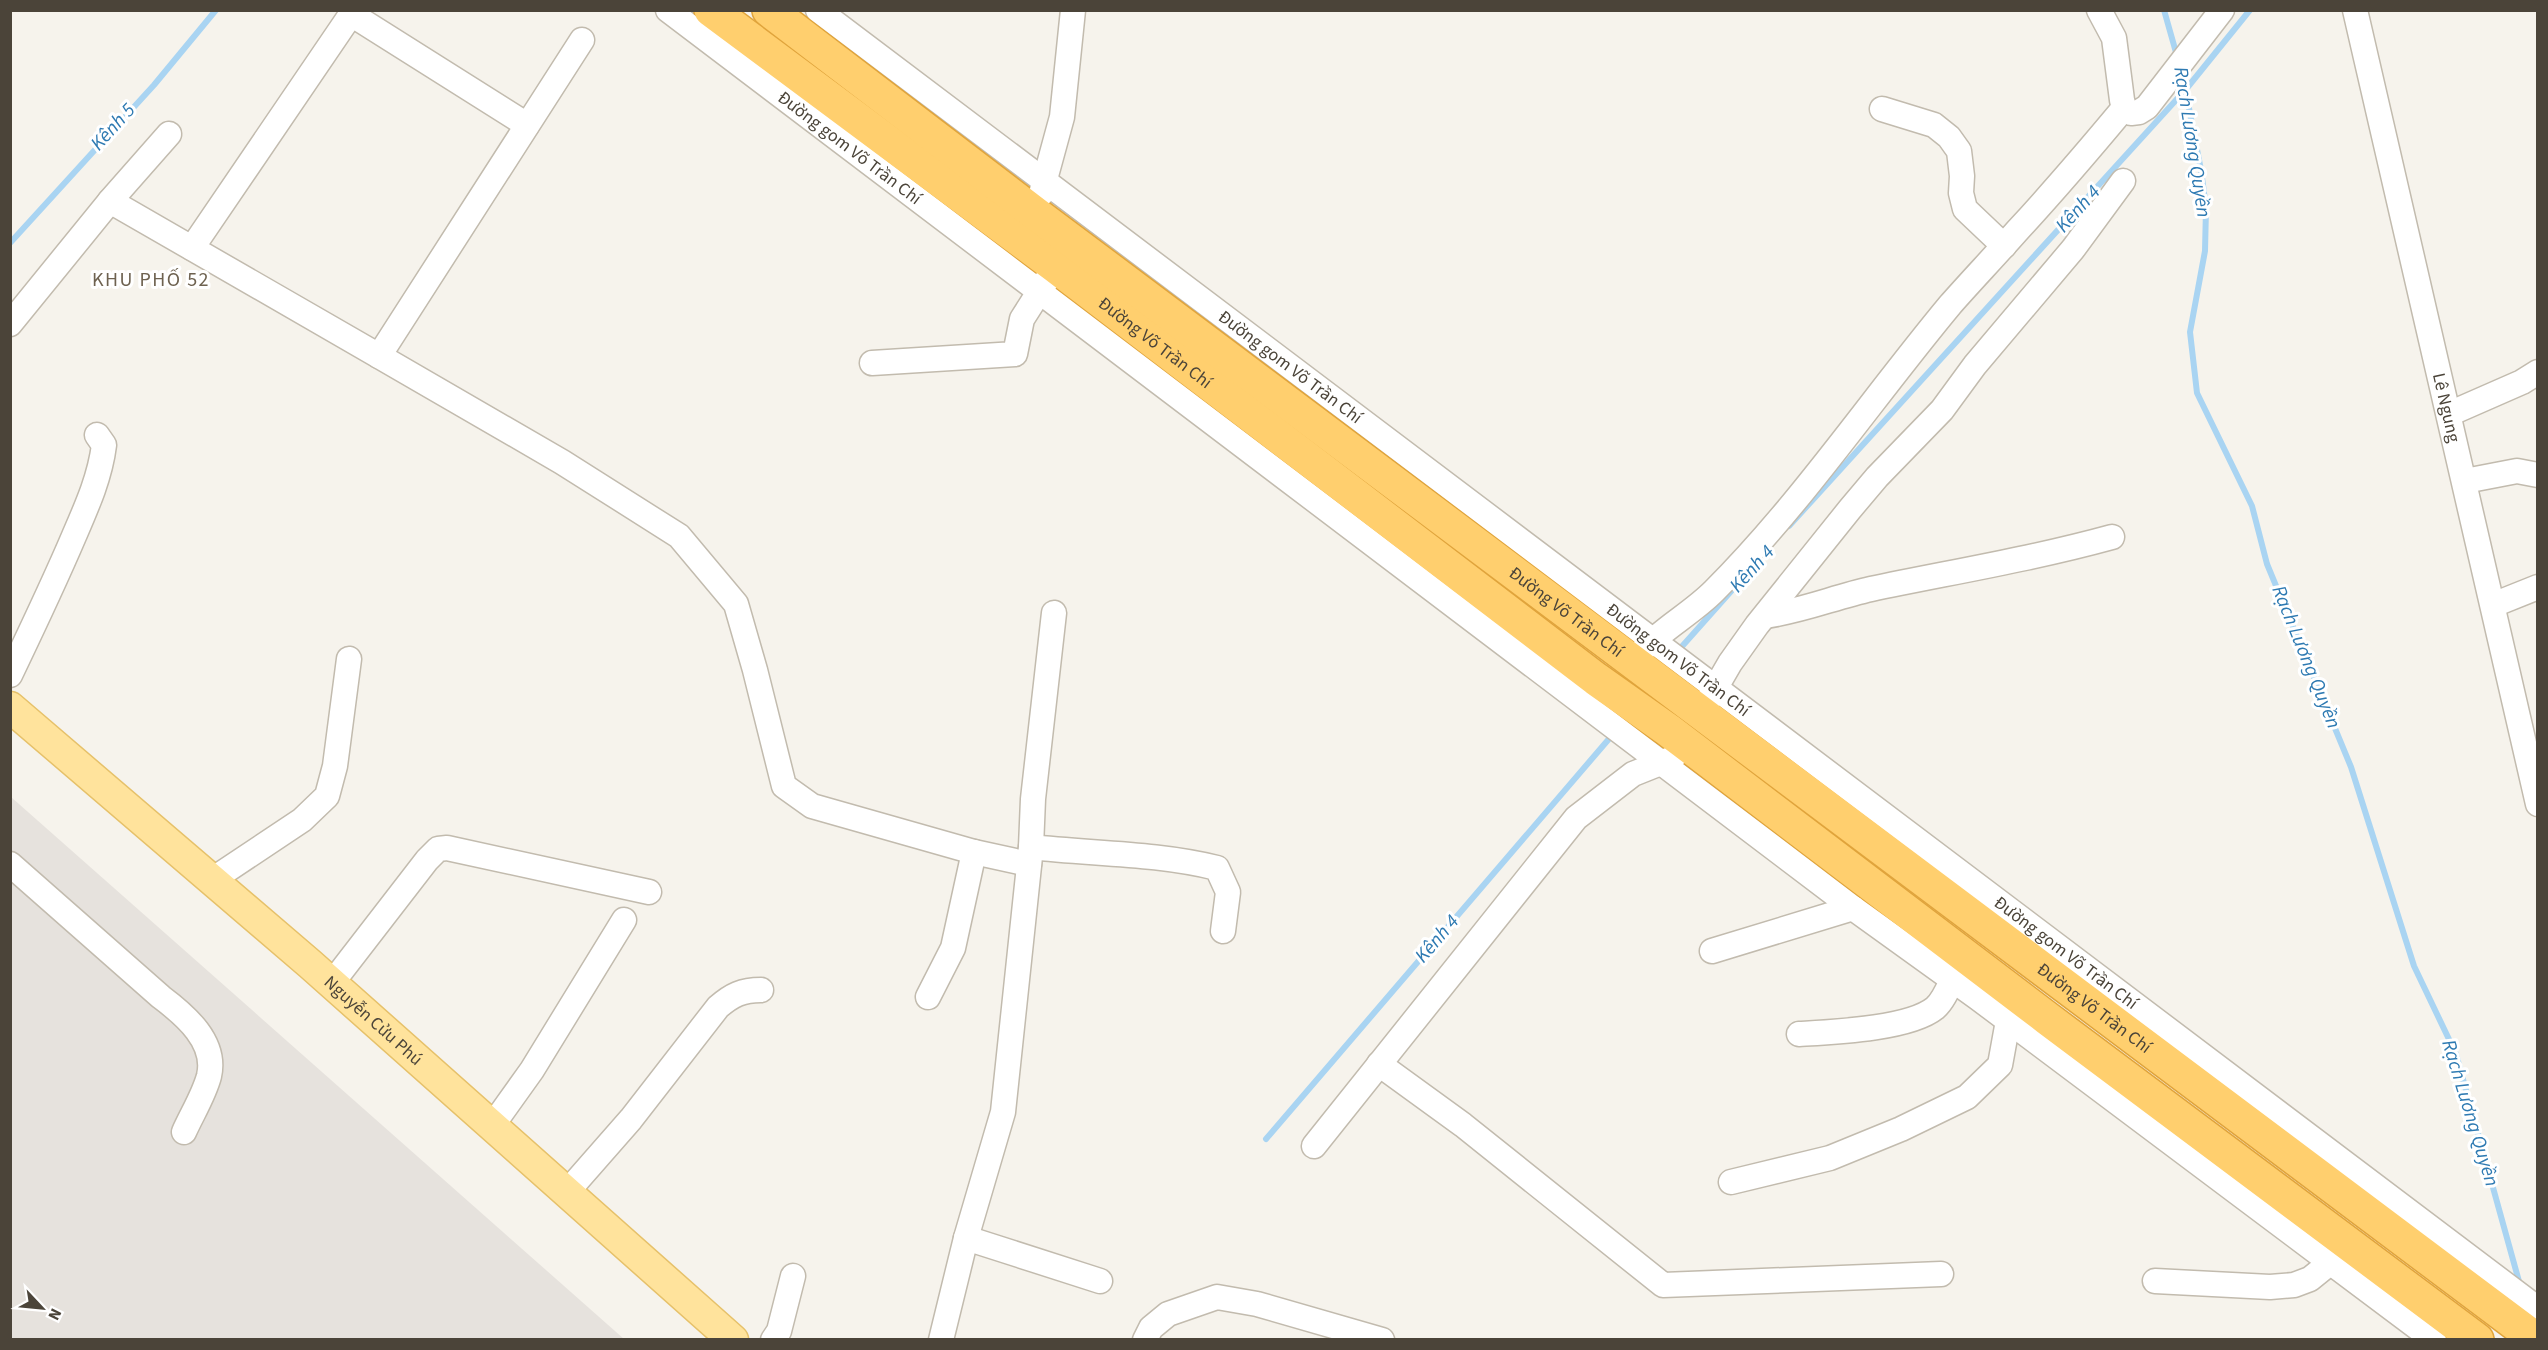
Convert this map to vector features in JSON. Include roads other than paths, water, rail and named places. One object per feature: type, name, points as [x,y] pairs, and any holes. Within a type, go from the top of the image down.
[{"type":"highway","name":"Đường Võ Trần Chí","points":[[711,10],[1047,279],[1680,740],[2477,1340]]},
{"type":"highway","name":"Đường Võ Trần Chí","points":[[769,10],[1036,214],[1702,700],[2502,1314],[2534,1327]]},
{"type":"main road","name":"Nguyễn Cửu Phú","points":[[10,707],[332,983],[733,1340]]},
{"type":"street","name":"Đường gom Võ Trần Chí","points":[[668,10],[1047,279],[1662,762],[1852,908],[2008,1021],[2434,1340]]},
{"type":"street","name":"Đường gom Võ Trần Chí","points":[[818,10],[1045,182],[1644,657]]},
{"type":"street","points":[[1036,214],[1062,117],[1073,10]]},
{"type":"street","points":[[2099,10],[2114,38],[2124,108],[2131,113],[2148,107],[2173,71],[2222,10]]},
{"type":"street","name":"Lê Ngung","points":[[2355,10],[2538,804]]},
{"type":"street","points":[[192,248],[352,12],[527,125]]},
{"type":"street","points":[[379,356],[582,40]]},
{"type":"street","points":[[1644,657],[1665,628],[1688,614],[1714,592],[1773,525],[1820,470],[1951,304],[2124,108]]},
{"type":"street","points":[[1882,109],[1934,125],[1949,137],[1959,151],[1962,176],[1961,193],[1965,209],[1977,223],[2004,246]]},
{"type":"street","points":[[10,324],[110,201],[169,134]]},
{"type":"street","points":[[1702,700],[1765,616],[1877,477],[1942,410],[1976,364],[2073,249],[2123,181]]},
{"type":"street","points":[[110,201],[562,462],[679,536],[736,604],[784,786],[812,806],[974,852],[1030,855],[1081,853],[1154,857],[1217,868],[1228,892],[1223,931]]},
{"type":"street","points":[[872,363],[1015,354],[1022,319],[1047,279]]},
{"type":"street","points":[[2449,414],[2522,382],[2538,372]]},
{"type":"street","points":[[10,675],[53,585],[93,491],[102,464],[104,445],[97,435]]},
{"type":"street","points":[[2465,481],[2517,471],[2538,475]]},
{"type":"street","points":[[1765,616],[1799,610],[1868,590],[2044,556],[2112,537]]},
{"type":"street","points":[[2493,605],[2538,587]]},
{"type":"street","points":[[941,1340],[966,1238],[1003,1112],[1030,855],[1033,799],[1054,613]]},
{"type":"street","points":[[212,880],[302,820],[327,796],[335,766],[349,659]]},
{"type":"street","name":"Đường gom Võ Trần Chí","points":[[1702,700],[2534,1327]]},
{"type":"street","points":[[1314,1146],[1576,818],[1633,774],[1662,762],[1680,740]]},
{"type":"street","points":[[332,983],[427,860],[438,849],[447,848],[475,853],[510,863],[649,892]]},
{"type":"street","points":[[928,997],[953,948],[974,852]]},
{"type":"street","points":[[10,864],[153,990],[186,1015],[202,1038],[209,1053],[209,1075],[184,1132]]},
{"type":"street","points":[[1712,951],[1852,908]]},
{"type":"street","points":[[492,1126],[532,1070],[624,920]]},
{"type":"street","points":[[1799,1034],[1852,1030],[1922,1016],[1936,1007],[1952,980]]},
{"type":"street","points":[[567,1192],[631,1119],[718,1007],[733,994],[761,990]]},
{"type":"street","points":[[1731,1182],[1830,1158],[1901,1129],[1967,1096],[2000,1065],[2008,1021]]},
{"type":"street","points":[[1378,1064],[1464,1125],[1663,1285],[1941,1274]]},
{"type":"street","points":[[966,1238],[1100,1281]]},
{"type":"street","points":[[2155,1281],[2270,1287],[2294,1285],[2310,1279],[2331,1262]]},
{"type":"street","points":[[773,1340],[779,1331],[793,1276]]},
{"type":"street","points":[[1145,1340],[1151,1328],[1168,1314],[1217,1297],[1257,1304],[1382,1340]]},
{"type":"waterway","name":"Kênh 5","points":[[10,243],[154,85],[216,10]]},
{"type":"waterway","name":"Rạch Lương Quyền","points":[[2164,10],[2177,56]]},
{"type":"waterway","name":"Kênh 4","points":[[1789,526],[2187,88],[2250,10]]},
{"type":"waterway","name":"Rạch Lương Quyền","points":[[2182,72],[2206,208],[2205,251],[2190,332],[2197,393],[2252,506],[2267,564],[2351,767],[2414,966],[2456,1054],[2520,1285]]},
{"type":"waterway","name":"Kênh 4","points":[[1677,652],[1742,579]]},
{"type":"waterway","name":"Kênh 4","points":[[1266,1139],[1614,733]]},
{"type":"district","name":"KHU PHỐ 52","points":[[151,280]]}]
